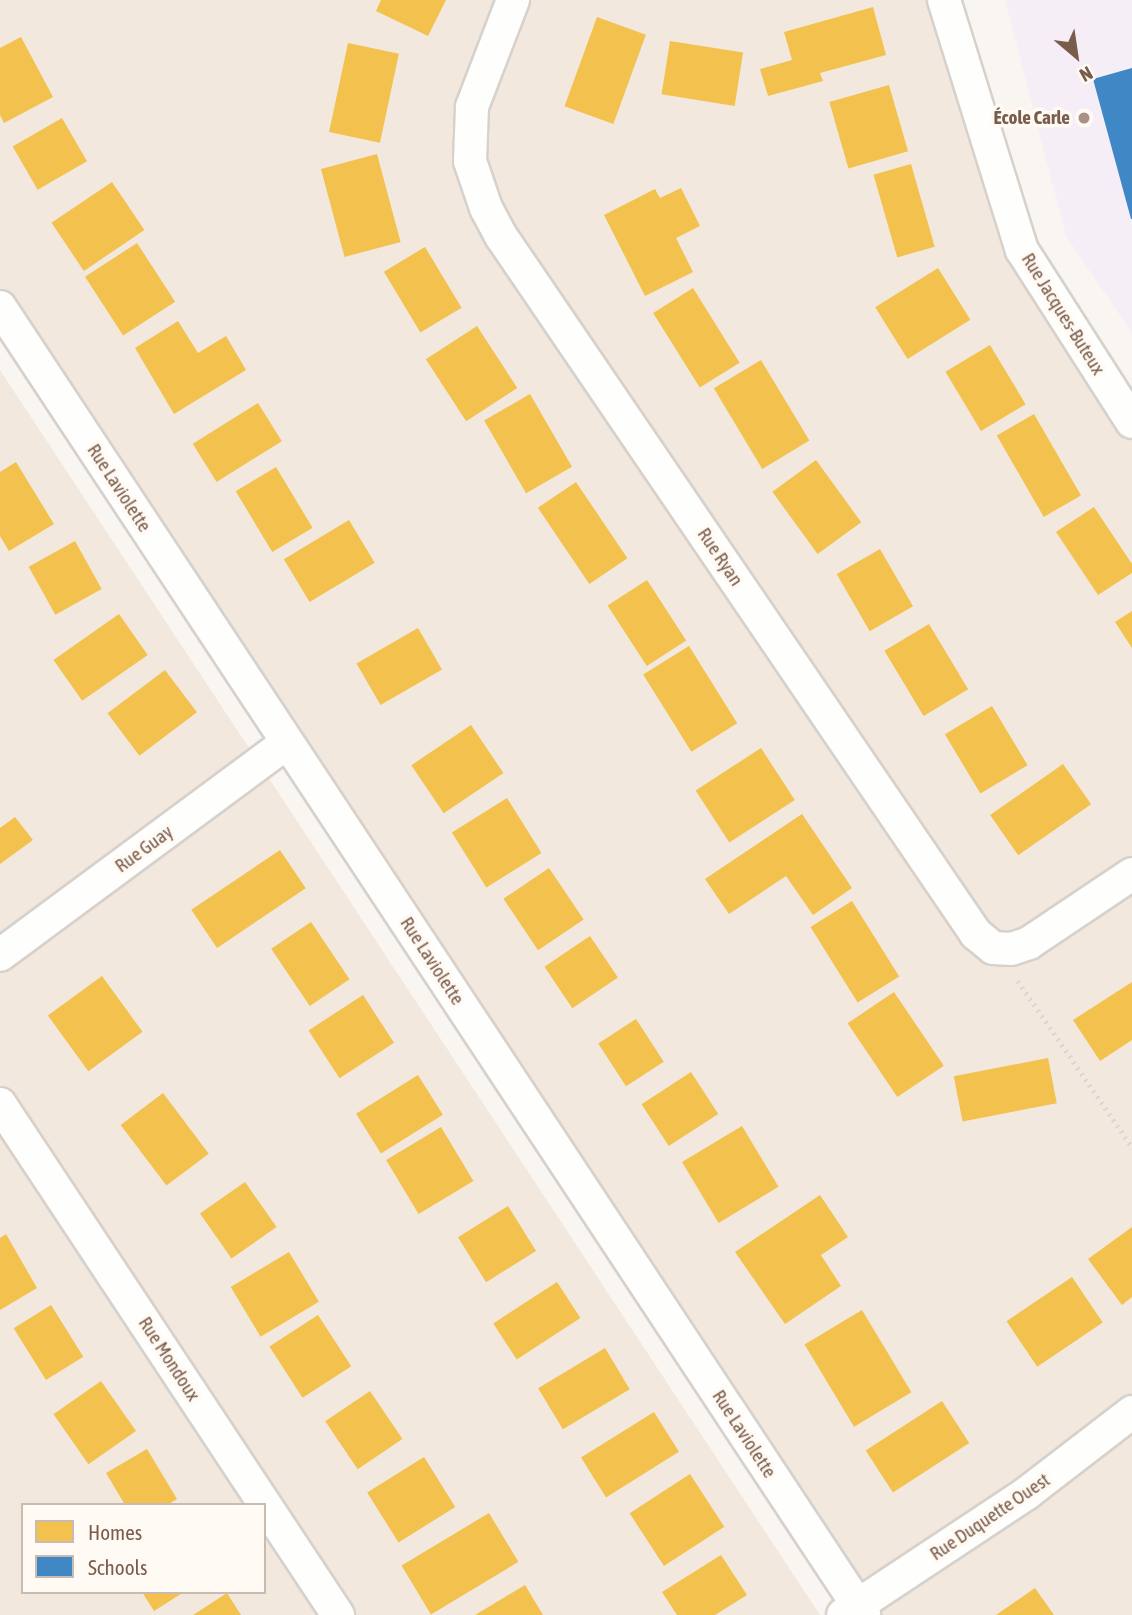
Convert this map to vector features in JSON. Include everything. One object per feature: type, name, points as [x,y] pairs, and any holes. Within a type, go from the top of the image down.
[{"type":"street","name":"Rue Ryan","points":[[513,0],[472,107],[469,136],[473,170],[501,236],[976,934],[993,948],[1011,949]]},
{"type":"street","name":"Rue Jacques-Buteux","points":[[944,0],[1021,250],[1132,422]]},
{"type":"street","name":"Rue Laviolette","points":[[0,307],[855,1612]]},
{"type":"street","name":"Rue Guay","points":[[0,955],[287,743]]},
{"type":"street","points":[[1011,949],[1029,943],[1132,874]]},
{"type":"street","name":"Rue Mondoux","points":[[0,1104],[264,1503]]},
{"type":"street","name":"Rue Duquette Ouest","points":[[855,1612],[1027,1493],[1132,1412]]},
{"type":"street","name":"Rue Mondoux","points":[[266,1506],[338,1615]]},
{"type":"path","points":[[1011,949],[1018,981],[1132,1147]]},
{"type":"shaded area","points":[[0,0],[945,0],[1011,221],[1132,422],[1132,1615],[864,1615],[0,307]]},
{"type":"shaded area","name":"École Carle","points":[[1005,0],[1132,0],[1132,333],[1066,236]]},
{"type":"shaded area","points":[[0,370],[820,1615],[0,1615]]},
{"type":"building: Homes","points":[[381,0],[446,0],[428,36],[376,11]]},
{"type":"building: Homes","points":[[873,7],[886,55],[820,73],[823,81],[768,96],[760,69],[792,60],[784,32]]},
{"type":"building: Homes","points":[[597,17],[646,35],[613,124],[565,106]]},
{"type":"building: Homes","points":[[21,37],[53,97],[4,123],[0,115],[0,48]]},
{"type":"building: Homes","points":[[670,41],[743,53],[735,106],[662,94]]},
{"type":"building: Homes","points":[[348,43],[399,54],[380,143],[329,132]]},
{"type":"building: Homes","points":[[889,85],[908,151],[848,168],[829,102]]},
{"type":"building: Homes","points":[[62,118],[87,161],[38,190],[13,146]]},
{"type":"building: Homes","points":[[377,154],[401,242],[345,257],[321,169]]},
{"type":"building: Homes","points":[[911,164],[935,247],[897,257],[874,175]]},
{"type":"building: Homes","points":[[112,182],[144,230],[84,271],[51,223]]},
{"type":"building: Homes","points":[[681,188],[700,226],[676,238],[693,272],[645,296],[604,215],[655,189],[660,198]]},
{"type":"building: Homes","points":[[137,243],[175,302],[123,335],[85,277]]},
{"type":"building: Homes","points":[[425,247],[462,308],[420,333],[384,272]]},
{"type":"building: Homes","points":[[938,268],[970,320],[908,359],[875,307]]},
{"type":"building: Homes","points":[[693,288],[740,363],[700,388],[653,313]]},
{"type":"building: Homes","points":[[178,321],[198,353],[226,336],[246,370],[174,414],[135,348]]},
{"type":"building: Homes","points":[[477,326],[517,388],[466,421],[426,359]]},
{"type":"building: Homes","points":[[990,345],[1026,404],[981,431],[945,372]]},
{"type":"building: Homes","points":[[761,360],[809,441],[762,469],[714,388]]},
{"type":"building: Homes","points":[[530,394],[572,467],[526,493],[484,420]]},
{"type":"building: Homes","points":[[258,403],[282,441],[217,482],[193,444]]},
{"type":"building: Homes","points":[[1034,414],[1081,495],[1044,517],[997,436]]},
{"type":"building: Homes","points":[[816,460],[861,522],[818,554],[772,492]]},
{"type":"building: Homes","points":[[16,462],[54,524],[9,551],[0,536],[0,472]]},
{"type":"building: Homes","points":[[276,467],[313,528],[272,552],[236,491]]},
{"type":"building: Homes","points":[[576,482],[627,558],[589,584],[538,508]]},
{"type":"building: Homes","points":[[1094,507],[1132,564],[1132,573],[1098,595],[1056,532]]},
{"type":"building: Homes","points":[[349,520],[375,563],[310,602],[284,559]]},
{"type":"building: Homes","points":[[75,541],[102,589],[55,615],[29,567]]},
{"type":"building: Homes","points":[[880,549],[913,606],[870,631],[837,574]]},
{"type":"building: Homes","points":[[647,580],[686,640],[647,666],[608,606]]},
{"type":"building: Homes","points":[[1132,611],[1132,648],[1115,622]]},
{"type":"building: Homes","points":[[119,614],[148,655],[82,701],[53,660]]},
{"type":"building: Homes","points":[[929,624],[968,689],[924,716],[884,651]]},
{"type":"building: Homes","points":[[418,628],[442,670],[381,705],[357,664]]},
{"type":"building: Homes","points":[[689,646],[737,723],[691,752],[643,675]]},
{"type":"building: Homes","points":[[165,670],[197,712],[139,756],[107,713]]},
{"type":"building: Homes","points":[[992,706],[1028,765],[980,793],[945,734]]},
{"type":"building: Homes","points":[[471,725],[503,773],[444,813],[411,765]]},
{"type":"building: Homes","points":[[761,748],[795,800],[729,842],[696,790]]},
{"type":"building: Homes","points":[[1063,764],[1091,804],[1018,855],[990,815]]},
{"type":"building: Homes","points":[[507,798],[541,853],[486,888],[452,832]]},
{"type":"building: Homes","points":[[802,814],[852,888],[813,915],[786,876],[729,914],[705,879]]},
{"type":"building: Homes","points":[[15,817],[33,840],[0,864],[0,828]]},
{"type":"building: Homes","points":[[280,850],[306,888],[217,948],[191,910]]},
{"type":"building: Homes","points":[[549,868],[584,919],[538,950],[503,899]]},
{"type":"building: Homes","points":[[852,901],[899,976],[858,1002],[810,927]]},
{"type":"building: Homes","points":[[311,922],[350,979],[310,1006],[271,949]]},
{"type":"building: Homes","points":[[590,936],[618,977],[572,1008],[544,967]]},
{"type":"building: Homes","points":[[102,976],[143,1032],[88,1071],[48,1015]]},
{"type":"building: Homes","points":[[1132,982],[1132,1040],[1100,1061],[1073,1020]]},
{"type":"building: Homes","points":[[894,992],[944,1066],[897,1097],[848,1023]]},
{"type":"building: Homes","points":[[363,995],[394,1043],[340,1078],[308,1030]]},
{"type":"building: Homes","points":[[636,1019],[664,1062],[626,1086],[598,1044]]},
{"type":"building: Homes","points":[[1048,1058],[1057,1103],[963,1121],[954,1076]]},
{"type":"building: Homes","points":[[691,1072],[718,1114],[669,1146],[642,1104]]},
{"type":"building: Homes","points":[[418,1075],[443,1115],[381,1154],[356,1114]]},
{"type":"building: Homes","points":[[163,1093],[209,1154],[166,1186],[121,1125]]},
{"type":"building: Homes","points":[[742,1126],[779,1187],[719,1223],[682,1162]]},
{"type":"building: Homes","points":[[441,1127],[473,1181],[419,1214],[386,1160]]},
{"type":"building: Homes","points":[[245,1182],[277,1227],[231,1259],[200,1214]]},
{"type":"building: Homes","points":[[820,1195],[848,1237],[821,1255],[841,1286],[785,1324],[735,1252]]},
{"type":"building: Homes","points":[[508,1206],[536,1251],[486,1282],[458,1237]]},
{"type":"building: Homes","points":[[1132,1227],[1132,1297],[1122,1305],[1088,1259]]},
{"type":"building: Homes","points":[[6,1234],[37,1288],[0,1310],[0,1238]]},
{"type":"building: Homes","points":[[289,1252],[319,1302],[261,1337],[231,1287]]},
{"type":"building: Homes","points":[[1072,1277],[1103,1323],[1037,1367],[1007,1321]]},
{"type":"building: Homes","points":[[557,1282],[580,1318],[517,1359],[493,1323]]},
{"type":"building: Homes","points":[[51,1305],[83,1357],[46,1380],[14,1328]]},
{"type":"building: Homes","points":[[862,1310],[911,1392],[854,1427],[805,1345]]},
{"type":"building: Homes","points":[[318,1315],[351,1366],[303,1398],[269,1347]]},
{"type":"building: Homes","points":[[605,1348],[630,1389],[563,1429],[538,1388]]},
{"type":"building: Homes","points":[[101,1381],[136,1431],[88,1464],[53,1414]]},
{"type":"building: Homes","points":[[370,1391],[402,1439],[358,1469],[325,1421]]},
{"type":"building: Homes","points":[[942,1401],[969,1443],[893,1492],[866,1451]]},
{"type":"building: Homes","points":[[654,1412],[679,1452],[606,1497],[581,1458]]},
{"type":"building: Homes","points":[[147,1449],[177,1499],[170,1503],[124,1503],[106,1473]]},
{"type":"building: Homes","points":[[424,1457],[455,1507],[398,1543],[367,1493]]},
{"type":"building: Homes","points":[[690,1474],[724,1527],[664,1566],[630,1513]]},
{"type":"building: Homes","points":[[489,1513],[518,1562],[431,1614],[402,1566]]},
{"type":"building: Homes","points":[[721,1555],[747,1595],[715,1615],[677,1615],[662,1592]]},
{"type":"building: Homes","points":[[525,1585],[543,1615],[475,1615]]},
{"type":"building: Homes","points":[[1035,1588],[1054,1615],[996,1615]]},
{"type":"building: Homes","points":[[143,1594],[181,1594],[154,1611]]},
{"type":"building: Homes","points":[[228,1594],[241,1615],[193,1615]]},
{"type":"building: Schools","points":[[1132,68],[1132,219],[1131,219],[1093,79]]},
{"type":"place","name":"École Carle","points":[[1084,118]]}]
